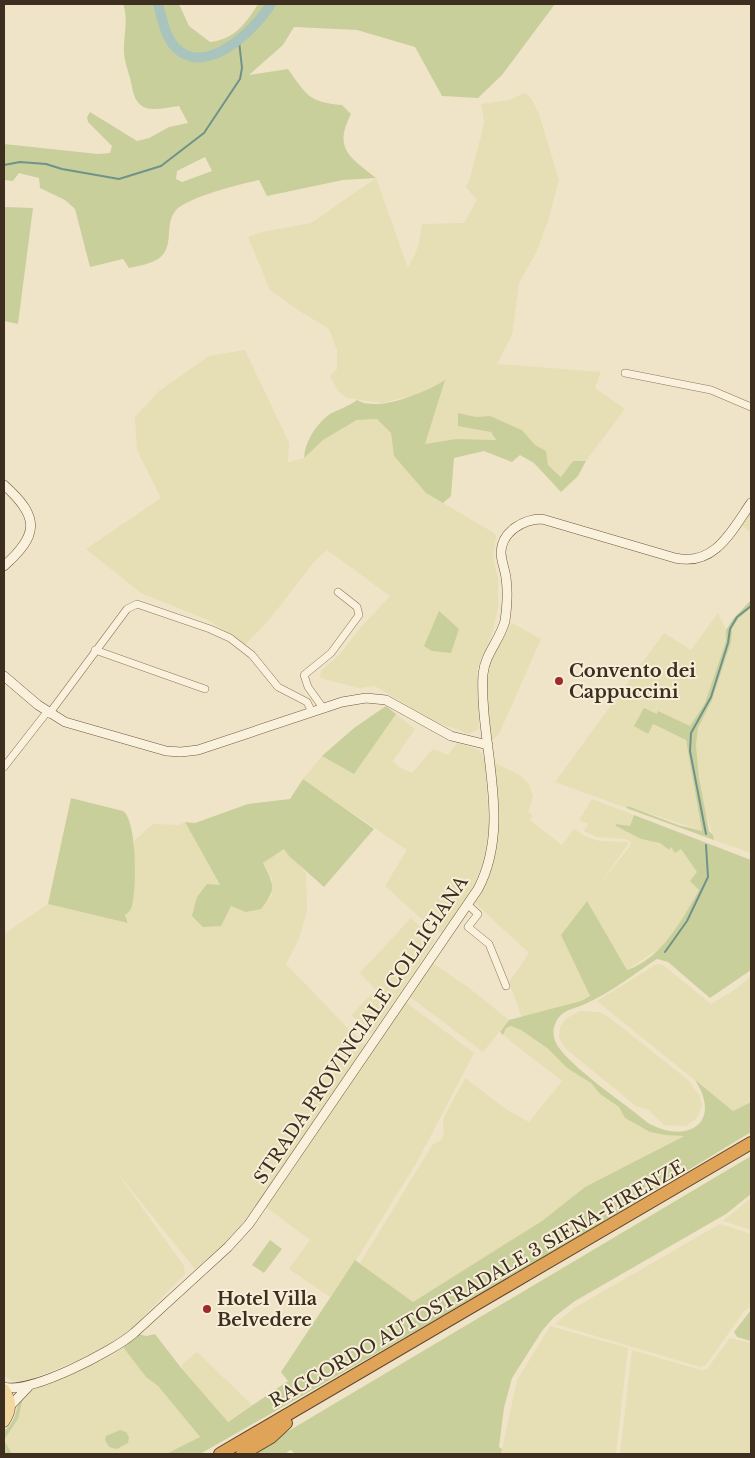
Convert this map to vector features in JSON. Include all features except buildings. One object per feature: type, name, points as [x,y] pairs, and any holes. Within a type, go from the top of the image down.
[{"type":"highway","name":"RACCORDO AUTOSTRADALE 3 SIENA-FIRENZE","points":[[233,1454],[285,1420],[751,1143]]},
{"type":"highway","name":"RACCORDO AUTOSTRADALE 3 SIENA-FIRENZE","points":[[220,1454],[285,1420],[751,1150]]},
{"type":"highway","points":[[211,1454],[258,1427],[285,1420]]},
{"type":"highway","points":[[242,1454],[271,1437],[285,1420]]},
{"type":"main road","points":[[4,485],[24,505],[30,527],[24,546],[4,566]]},
{"type":"main road","name":"STRADA PROVINCIALE COLLIGIANA","points":[[4,1388],[16,1389],[33,1384],[96,1358],[120,1344],[238,1237],[278,1184],[468,905],[484,877],[493,846],[494,823],[483,670],[505,619],[506,582],[501,552],[504,540],[514,529],[531,520],[549,520],[675,558],[694,560],[710,554],[720,546],[751,503]]},
{"type":"main road","points":[[4,676],[48,713],[80,727],[162,750],[181,752],[203,748],[351,700],[381,699],[395,704],[451,736],[488,745]]},
{"type":"main road","name":"STRADA PROVINCIALE COLLIGIANA","points":[[11,1405],[20,1393],[33,1384]]},
{"type":"main road","points":[[4,1388],[11,1405],[4,1422]]},
{"type":"street","points":[[624,373],[711,390],[751,407]]},
{"type":"street","points":[[323,708],[308,687],[304,675],[331,652],[360,615],[357,607],[338,592]]},
{"type":"street","points":[[4,767],[48,713],[127,608],[133,604],[141,604],[230,638],[252,656],[277,685],[308,702],[312,712]]},
{"type":"street","points":[[95,650],[205,689]]},
{"type":"street","points":[[468,905],[478,914],[468,927],[489,944],[506,986]]},
{"type":"shaded area","points":[[524,93],[531,98],[539,114],[559,180],[548,221],[536,253],[519,283],[512,335],[497,364],[601,372],[595,388],[625,409],[586,461],[573,461],[562,477],[548,465],[546,451],[535,445],[522,430],[490,416],[476,417],[458,413],[491,432],[496,440],[456,439],[425,444],[444,381],[415,395],[382,403],[347,398],[338,391],[330,376],[337,369],[337,350],[329,329],[270,290],[248,237],[262,232],[311,223],[376,178],[408,268],[418,247],[422,224],[464,223],[477,200],[465,186],[469,182],[484,122],[481,104],[510,100]]},
{"type":"shaded area","points":[[245,350],[289,443],[288,462],[304,458],[323,440],[358,420],[377,419],[391,433],[394,456],[426,493],[494,533],[496,536],[493,558],[498,578],[498,606],[493,631],[477,670],[479,729],[469,734],[433,721],[375,686],[359,688],[320,678],[321,671],[339,655],[362,626],[390,596],[327,550],[314,562],[269,620],[245,645],[208,620],[141,593],[86,549],[161,498],[137,450],[135,417],[159,391],[209,356]]},
{"type":"shaded area","points":[[751,509],[751,533],[740,524]]},
{"type":"shaded area","points":[[751,608],[751,853],[714,840],[703,804],[696,745],[698,728],[712,700],[726,658],[732,628],[739,618]]},
{"type":"shaded area","points":[[718,613],[726,630],[726,641],[705,703],[690,726],[659,712],[652,724],[686,740],[702,831],[628,806],[626,808],[555,782],[664,633],[691,650]]},
{"type":"shaded area","points":[[512,623],[541,639],[500,732],[488,745],[483,683],[494,655]]},
{"type":"shaded area","points":[[396,714],[415,729],[393,761],[399,767],[412,773],[433,749],[448,755],[457,743],[477,749],[482,753],[485,761],[489,828],[484,862],[470,894],[442,933],[425,922],[385,886],[407,850],[303,779],[322,756],[354,773]]},
{"type":"shaded area","points":[[495,763],[521,776],[529,784],[533,797],[528,812],[533,816],[530,820],[562,845],[574,829],[586,837],[600,841],[628,842],[599,885],[630,846],[631,842],[626,839],[597,837],[584,831],[588,824],[579,820],[592,799],[634,815],[630,826],[616,824],[616,826],[641,839],[660,843],[668,850],[671,846],[681,849],[697,872],[699,889],[679,927],[660,948],[627,970],[586,902],[561,935],[590,996],[581,1001],[522,1018],[509,982],[529,953],[474,902],[487,877],[496,846],[498,826],[493,767]]},
{"type":"shaded area","points":[[185,822],[231,906],[261,909],[272,895],[272,879],[263,863],[284,849],[306,873],[307,911],[299,939],[286,964],[365,1046],[250,1214],[228,1240],[195,1269],[115,1170],[184,1266],[185,1274],[132,1328],[111,1345],[31,1379],[13,1381],[4,1376],[4,934],[48,904],[129,923],[125,915],[132,906],[134,893],[134,841],[153,824],[178,825]]},
{"type":"shaded area","points":[[411,918],[435,941],[372,1034],[351,1015],[376,990],[360,973]]},
{"type":"shaded area","points":[[431,962],[469,988],[509,1020],[483,1052],[409,996]]},
{"type":"shaded area","points":[[657,964],[663,965],[711,1004],[736,989],[751,976],[751,1102],[733,1111],[597,1001]]},
{"type":"shaded area","points":[[404,1001],[474,1053],[417,1162],[358,1257],[330,1297],[289,1269],[310,1240],[266,1207]]},
{"type":"shaded area","points":[[579,1011],[599,1012],[610,1018],[688,1080],[700,1096],[702,1105],[697,1118],[686,1126],[664,1125],[649,1110],[636,1106],[566,1049],[559,1038],[560,1028],[564,1020]]},
{"type":"shaded area","points":[[511,1026],[521,1030],[547,1048],[567,1068],[591,1083],[600,1094],[619,1107],[625,1118],[650,1132],[665,1135],[685,1135],[585,1187],[542,1221],[413,1302],[360,1263],[433,1144],[441,1140],[444,1134],[443,1119],[465,1078],[507,1110],[529,1122],[562,1081],[503,1035],[506,1028]]},
{"type":"shaded area","points":[[751,1198],[751,1230],[723,1221]]},
{"type":"shaded area","points":[[720,1224],[751,1234],[751,1306],[744,1311],[706,1365],[700,1367],[555,1324],[574,1308]]},
{"type":"shaded area","points":[[550,1326],[628,1348],[616,1454],[501,1454],[517,1380]]},
{"type":"shaded area","points":[[730,1338],[751,1343],[751,1454],[620,1454],[632,1350],[701,1370],[707,1369]]},
{"type":"shaded area","points":[[123,1347],[146,1377],[158,1386],[200,1438],[166,1454],[12,1454],[4,1440],[18,1419],[24,1394],[112,1356]]},
{"type":"shaded area","points":[[197,1352],[252,1405],[227,1422],[181,1369],[183,1363]]},
{"type":"green space","points":[[123,4],[179,4],[189,26],[210,42],[233,34],[249,18],[258,4],[555,4],[502,75],[478,98],[442,96],[415,47],[357,30],[294,27],[283,45],[249,75],[288,69],[309,96],[322,102],[342,105],[351,114],[344,136],[344,144],[347,151],[352,158],[376,178],[343,180],[267,196],[259,180],[215,192],[192,200],[176,210],[170,222],[167,248],[158,259],[148,264],[129,268],[123,259],[90,267],[75,209],[65,200],[40,188],[39,178],[19,173],[13,181],[4,180],[4,144],[98,154],[110,153],[112,146],[88,122],[87,117],[90,112],[137,141],[149,138],[169,127],[188,123],[179,106],[155,109],[143,107],[138,103],[125,62],[125,10]],"holes":[[[205,157],[212,171],[182,182],[176,179],[177,171]]]},
{"type":"green space","points":[[4,207],[33,208],[18,324],[4,321]]},
{"type":"green space","points":[[445,380],[425,444],[456,439],[496,440],[491,432],[458,426],[458,413],[476,417],[490,416],[522,430],[535,445],[546,451],[548,465],[561,477],[573,461],[586,461],[578,476],[561,492],[534,463],[520,455],[512,462],[484,451],[454,458],[451,496],[443,503],[426,493],[394,456],[391,433],[377,419],[357,420],[323,440],[304,458],[306,446],[314,431],[326,417],[333,413],[357,400],[366,403],[389,403],[414,395]]},
{"type":"green space","points":[[751,600],[751,608],[739,618],[732,628],[731,642],[712,700],[698,728],[696,745],[699,777],[709,831],[713,835],[714,840],[626,808],[628,806],[678,825],[702,831],[686,740],[653,724],[648,734],[634,726],[644,708],[657,714],[658,711],[690,726],[705,703],[726,641],[726,630],[733,619]]},
{"type":"green space","points":[[439,611],[459,629],[451,653],[432,651],[424,646]]},
{"type":"green space","points":[[386,706],[396,714],[354,774],[322,756],[354,728]]},
{"type":"green space","points":[[303,779],[374,829],[324,887],[289,856],[284,849],[263,863],[270,877],[272,891],[261,909],[246,912],[231,906],[221,926],[203,927],[192,916],[197,897],[207,884],[220,885],[185,822],[195,823],[248,804],[290,799]]},
{"type":"green space","points":[[71,798],[123,811],[128,817],[135,856],[135,886],[132,906],[125,915],[128,923],[48,904]]},
{"type":"green space","points":[[634,815],[751,860],[751,970],[710,998],[668,962],[657,959],[604,994],[561,1015],[554,1028],[554,1039],[562,1052],[584,1073],[648,1123],[676,1132],[697,1126],[703,1118],[705,1108],[703,1095],[695,1080],[733,1111],[751,1102],[751,1132],[540,1260],[200,1454],[166,1454],[200,1437],[158,1386],[146,1377],[123,1347],[138,1334],[146,1336],[155,1334],[182,1369],[228,1422],[288,1381],[281,1372],[355,1260],[413,1302],[542,1221],[585,1187],[684,1136],[650,1132],[625,1118],[619,1107],[600,1094],[591,1083],[567,1068],[547,1048],[521,1030],[511,1026],[506,1028],[503,1035],[500,1032],[509,1020],[581,1001],[590,996],[561,935],[587,901],[627,970],[651,957],[670,937],[686,913],[699,890],[690,881],[697,872],[681,849],[675,853],[671,847],[669,850],[660,843],[641,839],[616,826],[616,824],[630,826]]},
{"type":"green space","points":[[751,1156],[751,1194],[726,1214],[575,1301],[554,1317],[542,1331],[512,1378],[504,1408],[499,1447],[502,1449],[501,1454],[295,1454],[291,1450],[284,1454],[250,1454]]},
{"type":"green space","points":[[270,1240],[282,1249],[264,1273],[252,1265]]},
{"type":"green space","points":[[751,1310],[751,1341],[737,1337],[734,1332]]},
{"type":"green space","points":[[24,1394],[18,1419],[4,1440],[4,1431],[12,1421]]},
{"type":"green space","points":[[120,1430],[126,1432],[129,1437],[128,1443],[117,1449],[109,1447],[105,1440],[106,1436]]},
{"type":"green space","points":[[4,1440],[12,1454],[4,1454]]},
{"type":"waterway","points":[[158,4],[166,32],[175,47],[187,55],[200,57],[214,54],[242,37],[264,15],[271,4]]},
{"type":"waterway","points":[[4,165],[20,162],[46,164],[62,169],[119,179],[161,166],[204,133],[240,79],[242,68],[239,41]]},
{"type":"waterway","points":[[706,834],[690,751],[691,733],[711,697],[728,643],[730,629],[737,617],[751,606]]},
{"type":"waterway","points":[[665,952],[687,921],[708,877],[706,845]]},
{"type":"place","name":"Convento dei Cappuccini","points":[[559,681]]},
{"type":"place","name":"Hotel Villa Belvedere","points":[[207,1309]]}]
